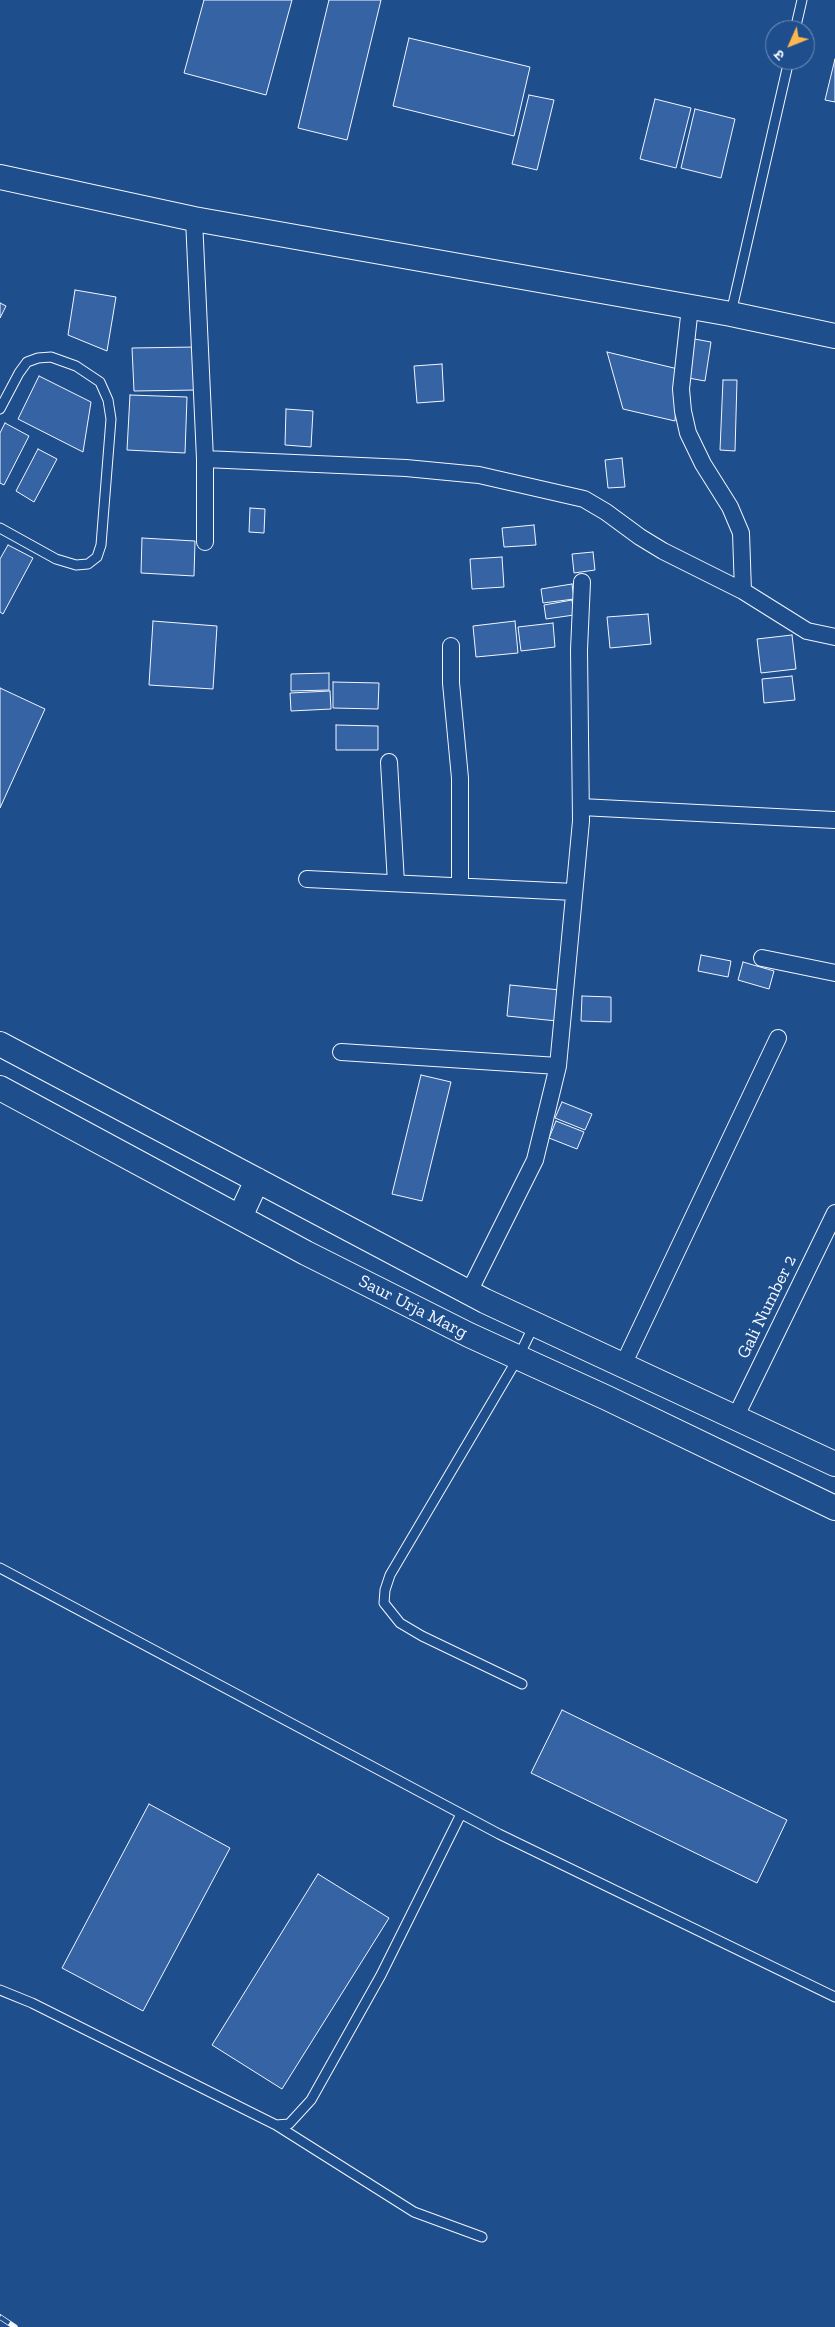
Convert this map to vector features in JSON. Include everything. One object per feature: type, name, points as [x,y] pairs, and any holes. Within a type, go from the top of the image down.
[{"type":"street","points":[[0,177],[194,219],[730,314],[835,336]]},
{"type":"street","points":[[194,219],[205,459],[205,542]]},
{"type":"street","points":[[690,307],[681,389],[683,411],[692,440],[703,464],[730,507],[741,533],[743,591]]},
{"type":"street","points":[[205,459],[406,468],[479,475],[584,499],[663,551],[743,591],[807,631],[835,636]]},
{"type":"street","points":[[469,1292],[535,1160],[558,1066],[581,808],[579,650],[582,582]]},
{"type":"street","points":[[451,646],[451,683],[460,778],[460,886]]},
{"type":"street","points":[[389,762],[396,883]]},
{"type":"street","points":[[581,808],[835,820]]},
{"type":"street","points":[[307,879],[574,892]]},
{"type":"street","points":[[762,958],[835,973]]},
{"type":"street","points":[[623,1365],[778,1038]]},
{"type":"street","points":[[0,1044],[469,1292],[835,1464]]},
{"type":"street","points":[[340,1052],[558,1066]]},
{"type":"street","name":"Saur Urja Marg","points":[[0,1088],[306,1253],[518,1358],[835,1508]]},
{"type":"street","points":[[240,1217],[257,1180]]},
{"type":"street","name":"Gali Number 2","points":[[735,1418],[835,1214]]},
{"type":"lane","points":[[797,20],[802,0]]},
{"type":"lane","points":[[730,314],[786,70]]},
{"type":"lane","points":[[0,409],[27,362],[38,358],[51,357],[76,366],[100,382],[108,400],[111,419],[101,545],[97,557],[88,564],[76,565],[56,559],[0,528]]},
{"type":"lane","points":[[522,1684],[408,1627],[390,1612],[384,1603],[385,1590],[390,1574],[518,1358],[534,1324]]},
{"type":"lane","points":[[0,1568],[461,1814],[835,1997]]},
{"type":"lane","points":[[276,2125],[288,2124],[311,2100],[381,1976],[461,1814]]},
{"type":"lane","points":[[0,1990],[32,2003],[276,2125],[414,2212],[482,2237]]},
{"type":"building","points":[[204,0],[292,0],[266,95],[184,73]]},
{"type":"building","points":[[329,0],[381,0],[347,140],[298,128]]},
{"type":"building","points":[[409,38],[530,67],[514,136],[393,106]]},
{"type":"building","points":[[835,59],[835,102],[825,100]]},
{"type":"building","points":[[529,95],[554,100],[537,170],[512,164]]},
{"type":"building","points":[[655,99],[691,108],[676,168],[640,159]]},
{"type":"building","points":[[695,109],[735,119],[721,178],[681,168]]},
{"type":"building","points":[[75,290],[116,297],[107,351],[68,335]]},
{"type":"building","points":[[0,303],[6,306],[0,318]]},
{"type":"building","points":[[689,338],[711,342],[705,381],[683,377]]},
{"type":"building","points":[[196,347],[197,390],[134,391],[132,348]]},
{"type":"building","points":[[607,352],[678,369],[675,421],[623,409]]},
{"type":"building","points":[[442,364],[444,401],[417,403],[414,366]]},
{"type":"building","points":[[39,376],[91,402],[83,452],[18,419]]},
{"type":"building","points":[[723,380],[737,380],[735,451],[720,450]]},
{"type":"building","points":[[130,395],[187,397],[185,453],[127,450]]},
{"type":"building","points":[[286,409],[313,411],[311,447],[285,445]]},
{"type":"building","points":[[5,423],[29,436],[4,485],[0,483],[0,433]]},
{"type":"building","points":[[38,449],[57,459],[34,502],[16,491]]},
{"type":"building","points":[[622,458],[625,487],[608,488],[605,460]]},
{"type":"building","points":[[250,508],[265,509],[264,533],[249,532]]},
{"type":"building","points":[[534,525],[536,545],[504,547],[502,528]]},
{"type":"building","points":[[142,538],[195,541],[194,576],[141,573]]},
{"type":"building","points":[[8,545],[33,558],[3,614],[0,612],[0,559]]},
{"type":"building","points":[[593,552],[595,570],[574,573],[572,554]]},
{"type":"building","points":[[502,557],[504,587],[472,589],[470,559]]},
{"type":"building","points":[[572,584],[574,599],[543,603],[541,589]]},
{"type":"building","points":[[572,600],[574,615],[546,619],[544,605]]},
{"type":"building","points":[[648,614],[651,644],[610,648],[607,617]]},
{"type":"building","points":[[153,621],[217,626],[213,689],[149,685]]},
{"type":"building","points":[[515,621],[518,653],[476,657],[473,626]]},
{"type":"building","points":[[553,623],[555,647],[521,651],[518,627]]},
{"type":"building","points":[[792,635],[796,669],[761,673],[757,639]]},
{"type":"building","points":[[329,673],[329,690],[291,691],[291,674]]},
{"type":"building","points":[[792,676],[795,700],[764,703],[762,679]]},
{"type":"building","points":[[333,682],[379,683],[378,709],[333,708]]},
{"type":"building","points":[[0,688],[45,709],[0,808]]},
{"type":"building","points":[[330,691],[331,709],[291,711],[290,693]]},
{"type":"building","points":[[336,725],[378,726],[378,750],[336,750]]},
{"type":"building","points":[[701,955],[731,961],[728,977],[698,971]]},
{"type":"building","points":[[743,962],[774,971],[769,989],[738,980]]},
{"type":"building","points":[[510,985],[560,990],[557,1021],[507,1016]]},
{"type":"building","points":[[582,996],[611,997],[611,1022],[581,1021]]},
{"type":"building","points":[[421,1075],[451,1082],[422,1201],[392,1194]]},
{"type":"building","points":[[562,1102],[592,1114],[585,1130],[555,1118]]},
{"type":"building","points":[[556,1121],[584,1132],[577,1149],[549,1138]]},
{"type":"building","points":[[562,1710],[787,1820],[757,1883],[531,1773]]},
{"type":"building","points":[[149,1804],[230,1848],[143,2011],[62,1968]]},
{"type":"building","points":[[318,1874],[389,1918],[282,2089],[212,2045]]},
{"type":"railway","points":[[0,2317],[15,2327]]}]
